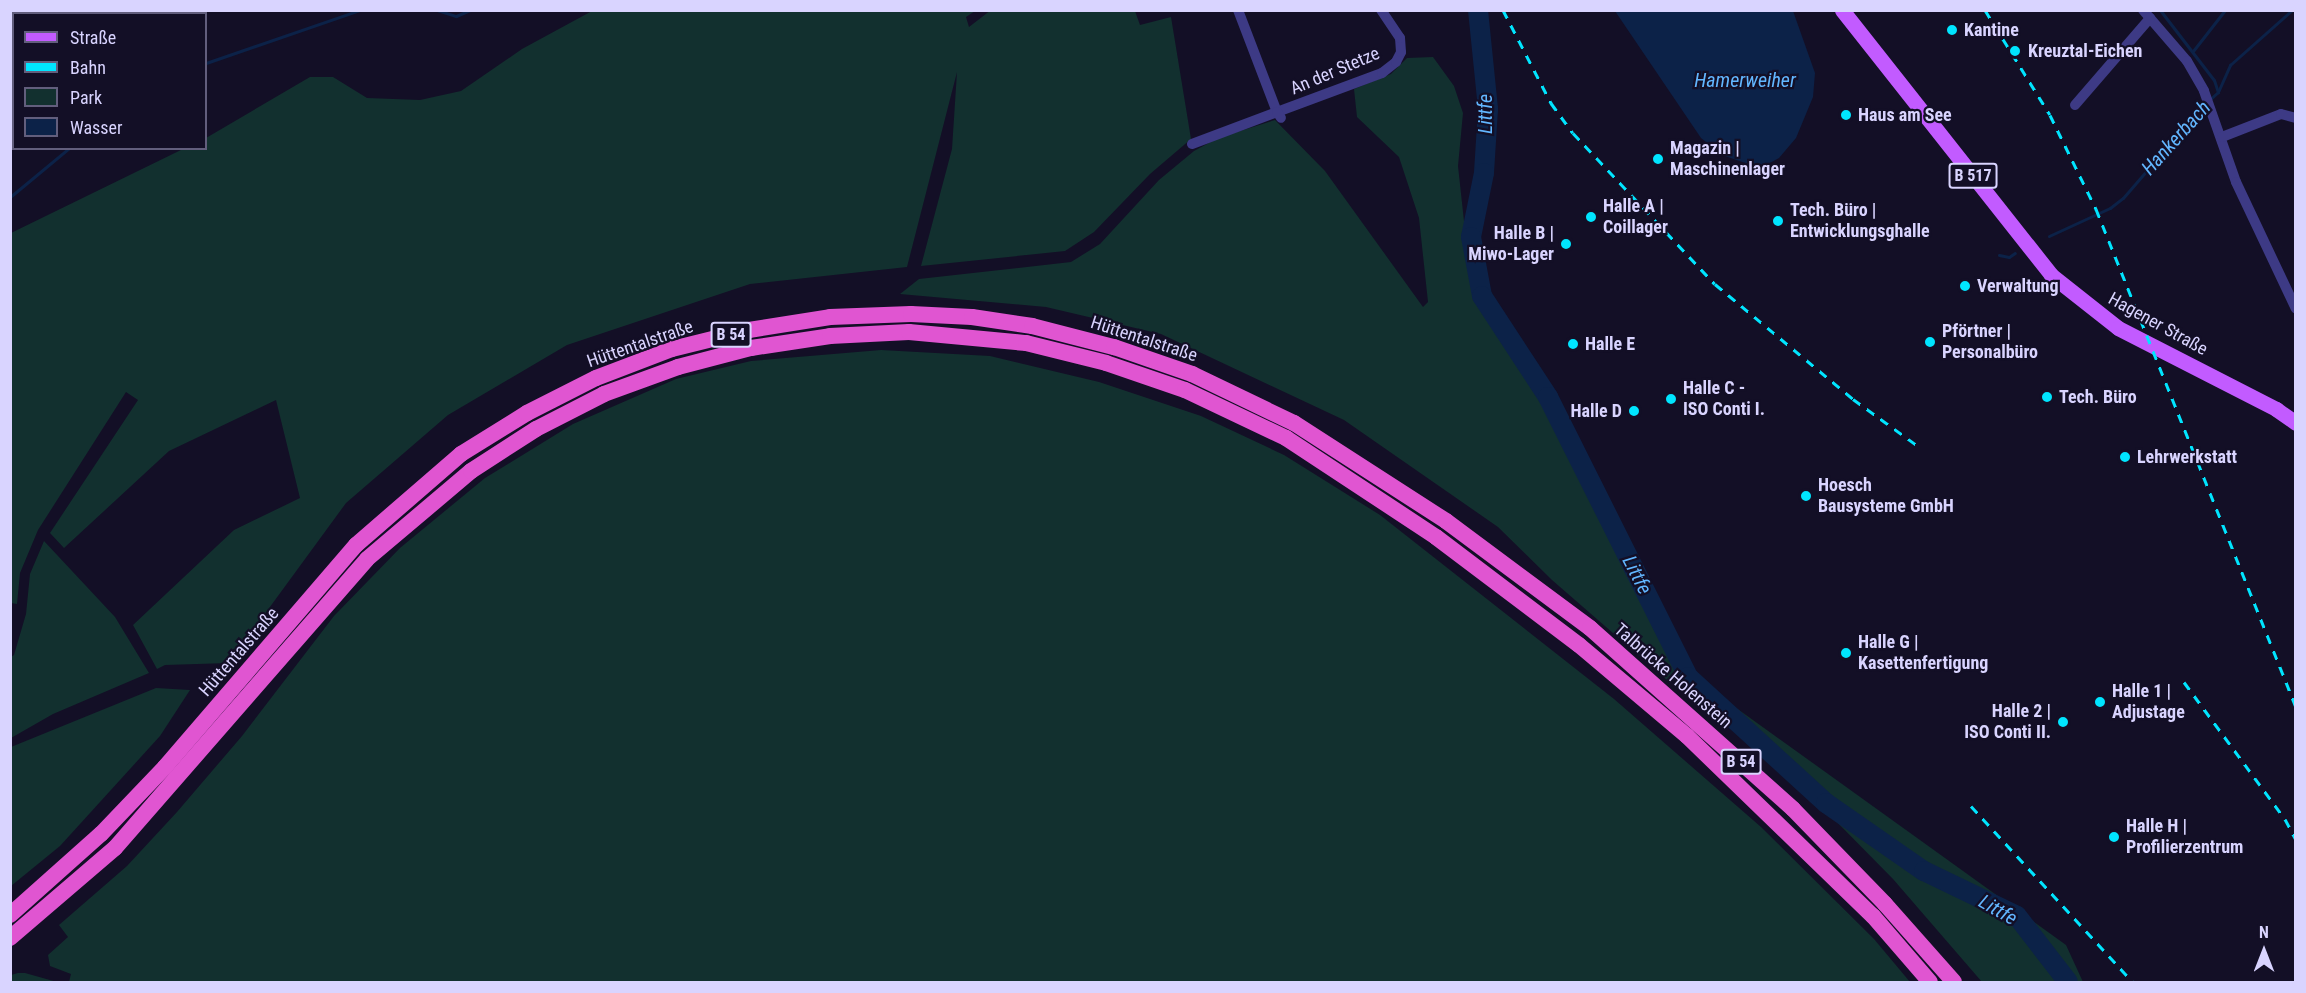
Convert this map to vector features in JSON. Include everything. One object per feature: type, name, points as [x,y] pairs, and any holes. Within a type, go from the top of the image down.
[{"type":"highway","name":"Hüttentalstraße","points":[[10,915],[101,834],[165,767],[356,545],[461,454],[527,413],[596,378],[672,349],[748,330],[830,317],[972,317],[1032,326],[1114,347],[1192,374],[1313,436],[1446,521],[1590,628]]},
{"type":"highway","name":"Hüttentalstraße","points":[[10,938],[115,848],[367,559],[419,512],[471,471],[527,435],[604,394],[678,367],[751,348],[830,336],[909,332],[968,336],[1026,344],[1106,363],[1185,390],[1286,438],[1436,537],[1580,645]]},
{"type":"highway","name":"Talbrücke Holenstein","points":[[1590,628],[1793,809],[1885,904],[1954,982]]},
{"type":"highway","name":"Talbrücke Holenstein","points":[[1580,645],[1687,736],[1873,916],[1930,982]]},
{"type":"main road","name":"Hagener Straße","points":[[1842,10],[2051,275],[2118,328],[2198,368],[2295,423]]},
{"type":"street","name":"An der Stetze","points":[[1238,10],[1279,115]]},
{"type":"street","name":"An der Stetze","points":[[1192,144],[1279,115],[1382,73],[1401,52],[1400,38],[1381,10]]},
{"type":"street","points":[[2075,105],[2146,14],[2187,61],[2204,91],[2236,182],[2295,309]]},
{"type":"street","points":[[2222,137],[2281,114],[2295,116]]},
{"type":"green space","points":[[991,10],[1135,11],[1140,25],[1171,17],[1191,139],[1150,174],[1094,232],[1065,251],[921,266],[952,149],[957,72],[907,267],[750,284],[567,345],[448,415],[346,503],[229,663],[165,665],[157,669],[133,625],[234,530],[300,498],[276,400],[169,451],[64,548],[50,533],[138,400],[126,392],[38,530],[20,573],[17,604],[11,603],[11,233],[181,150],[207,150],[207,137],[310,77],[333,77],[367,98],[420,100],[461,91],[522,49],[592,11],[975,11],[966,17],[969,27]]},
{"type":"green space","points":[[1433,57],[1454,86],[1463,113],[1458,166],[1468,258],[1534,361],[1593,500],[1694,675],[1667,680],[1552,580],[1498,527],[1344,420],[1161,334],[1046,307],[900,294],[919,279],[1071,262],[1100,244],[1159,180],[1194,151],[1218,138],[1275,120],[1325,171],[1423,307],[1428,302],[1419,218],[1399,157],[1357,117],[1354,89],[1391,74],[1407,58]]},
{"type":"green space","points":[[881,350],[990,356],[1099,382],[1201,416],[1284,455],[1380,515],[1614,699],[1761,827],[1874,939],[1910,982],[69,982],[71,974],[50,966],[48,955],[68,937],[59,925],[127,866],[177,812],[242,736],[334,616],[400,548],[485,478],[573,424],[676,379],[751,361]]},
{"type":"green space","points":[[44,541],[115,617],[149,673],[53,714],[11,738],[11,657],[14,655],[26,614],[30,574]]},
{"type":"green space","points":[[1696,679],[2066,945],[2083,982],[1982,982],[1893,879]]},
{"type":"green space","points":[[156,688],[190,690],[160,736],[60,846],[11,886],[11,747]]},
{"type":"green space","points":[[18,973],[57,982],[11,982],[11,975]]},
{"type":"water","name":"Hamerweiher","points":[[1615,11],[1793,11],[1815,73],[1813,97],[1796,138],[1779,158],[1768,164],[1754,166],[1722,155],[1701,138]]},
{"type":"waterway","points":[[207,63],[360,10]]},
{"type":"waterway","points":[[437,10],[456,16],[470,10]]},
{"type":"waterway","name":"Littfe","points":[[1478,10],[1488,109],[1484,173],[1471,237],[1482,296],[1548,397],[1688,677],[1826,803],[1924,871],[2017,916],[2068,982]]},
{"type":"waterway","name":"Hankerbach","points":[[2160,10],[2214,80],[2218,92],[2209,100]]},
{"type":"waterway","points":[[2193,51],[2225,10]]},
{"type":"waterway","points":[[2218,92],[2230,65],[2292,10]]},
{"type":"waterway","name":"Hankerbach","points":[[2049,236],[2110,208],[2123,198],[2204,104]]},
{"type":"waterway","points":[[10,197],[67,150]]},
{"type":"waterway","name":"Hankerbach","points":[[1999,255],[2009,257],[2015,253]]},
{"type":"railway","points":[[1503,10],[1551,103],[1573,133],[1715,284],[1853,399],[1918,446]]},
{"type":"railway","points":[[1985,10],[2050,115],[2096,209],[2296,707]]},
{"type":"railway","points":[[2184,682],[2285,819],[2296,840]]},
{"type":"railway","points":[[1971,806],[2133,982]]},
{"type":"place","name":"Kantine","points":[[1952,30]]},
{"type":"place","name":"Kreuztal-Eichen","points":[[2015,51]]},
{"type":"place","name":"Haus am See","points":[[1846,115]]},
{"type":"place","name":"Magazin | Maschinenlager","points":[[1658,159]]},
{"type":"place","name":"Halle A | Coillager","points":[[1591,217]]},
{"type":"place","name":"Tech. Büro | Entwicklungsghalle","points":[[1778,221]]},
{"type":"place","name":"Halle B | Miwo-Lager","points":[[1566,244]]},
{"type":"place","name":"Verwaltung","points":[[1965,286]]},
{"type":"place","name":"Pförtner | Personalbüro","points":[[1930,342]]},
{"type":"place","name":"Halle E","points":[[1573,344]]},
{"type":"place","name":"Tech. Büro","points":[[2047,397]]},
{"type":"place","name":"Halle C - ISO Conti I.","points":[[1671,399]]},
{"type":"place","name":"Halle D","points":[[1634,411]]},
{"type":"place","name":"Lehrwerkstatt","points":[[2125,457]]},
{"type":"place","name":"Hoesch Bausysteme GmbH","points":[[1806,496]]},
{"type":"place","name":"Halle G | Kasettenfertigung","points":[[1846,653]]},
{"type":"place","name":"Halle 1 | Adjustage","points":[[2100,702]]},
{"type":"place","name":"Halle 2 | ISO Conti II.","points":[[2063,722]]},
{"type":"place","name":"Halle H | Profilierzentrum","points":[[2114,837]]}]
